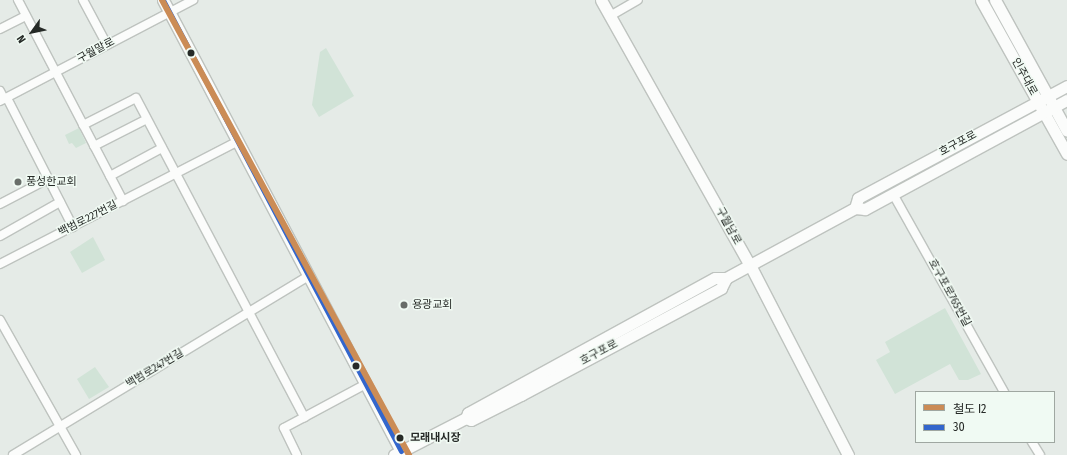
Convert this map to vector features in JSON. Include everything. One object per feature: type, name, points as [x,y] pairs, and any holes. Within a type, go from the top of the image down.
[{"type":"main road","points":[[163,0],[366,384],[399,454]]},
{"type":"main road","name":"구월남로","points":[[600,0],[750,265],[848,455]]},
{"type":"main road","name":"인주대로","points":[[981,0],[1042,99],[1067,154]]},
{"type":"main road","name":"인주대로","points":[[995,0],[1042,99]]},
{"type":"main road","name":"호구포로","points":[[855,208],[858,198],[1067,86]]},
{"type":"main road","name":"호구포로","points":[[399,454],[466,418],[468,413],[602,338],[715,278],[726,278],[855,208],[865,209],[1067,100]]},
{"type":"main road","name":"인주대로","points":[[1048,110],[1067,131]]},
{"type":"street","points":[[18,0],[123,201]]},
{"type":"street","points":[[83,0],[107,45]]},
{"type":"street","name":"구월말로","points":[[4,100],[193,0]]},
{"type":"street","points":[[610,16],[638,0]]},
{"type":"street","points":[[0,29],[26,16]]},
{"type":"street","points":[[0,91],[73,226]]},
{"type":"street","points":[[83,125],[136,98],[175,174],[250,311],[304,417]]},
{"type":"street","points":[[94,146],[147,119]]},
{"type":"street","name":"백범로227번길","points":[[0,264],[238,141]]},
{"type":"street","points":[[110,176],[162,148]]},
{"type":"street","points":[[0,204],[48,179]]},
{"type":"street","name":"호구포로765번길","points":[[894,194],[1003,391]]},
{"type":"street","points":[[0,236],[60,202]]},
{"type":"street","name":"백범로247번길","points":[[13,455],[309,276]]},
{"type":"street","points":[[0,320],[76,455]]},
{"type":"street","points":[[297,455],[284,428],[366,384]]},
{"type":"street","points":[[1033,443],[1040,455]]},
{"type":"green space","points":[[326,48],[354,96],[319,117],[312,105],[320,52]]},
{"type":"green space","points":[[79,128],[86,143],[76,148],[72,143],[69,144],[65,135]]},
{"type":"green space","points":[[93,237],[105,260],[82,273],[70,252]]},
{"type":"green space","points":[[945,308],[981,374],[968,380],[959,380],[950,364],[895,394],[876,360],[890,352],[885,342]]},
{"type":"green space","points":[[95,367],[109,387],[89,399],[77,379]]},
{"type":"rail line","name":"I2","points":[[162,0],[409,455]]},
{"type":"transit line","name":"30","points":[[163,0],[401,451]]},
{"type":"place","name":"풍성한교회","points":[[18,182]]},
{"type":"place","name":"용광교회","points":[[404,305]]},
{"type":"place","name":"모래내시장","points":[[400,438]]}]
